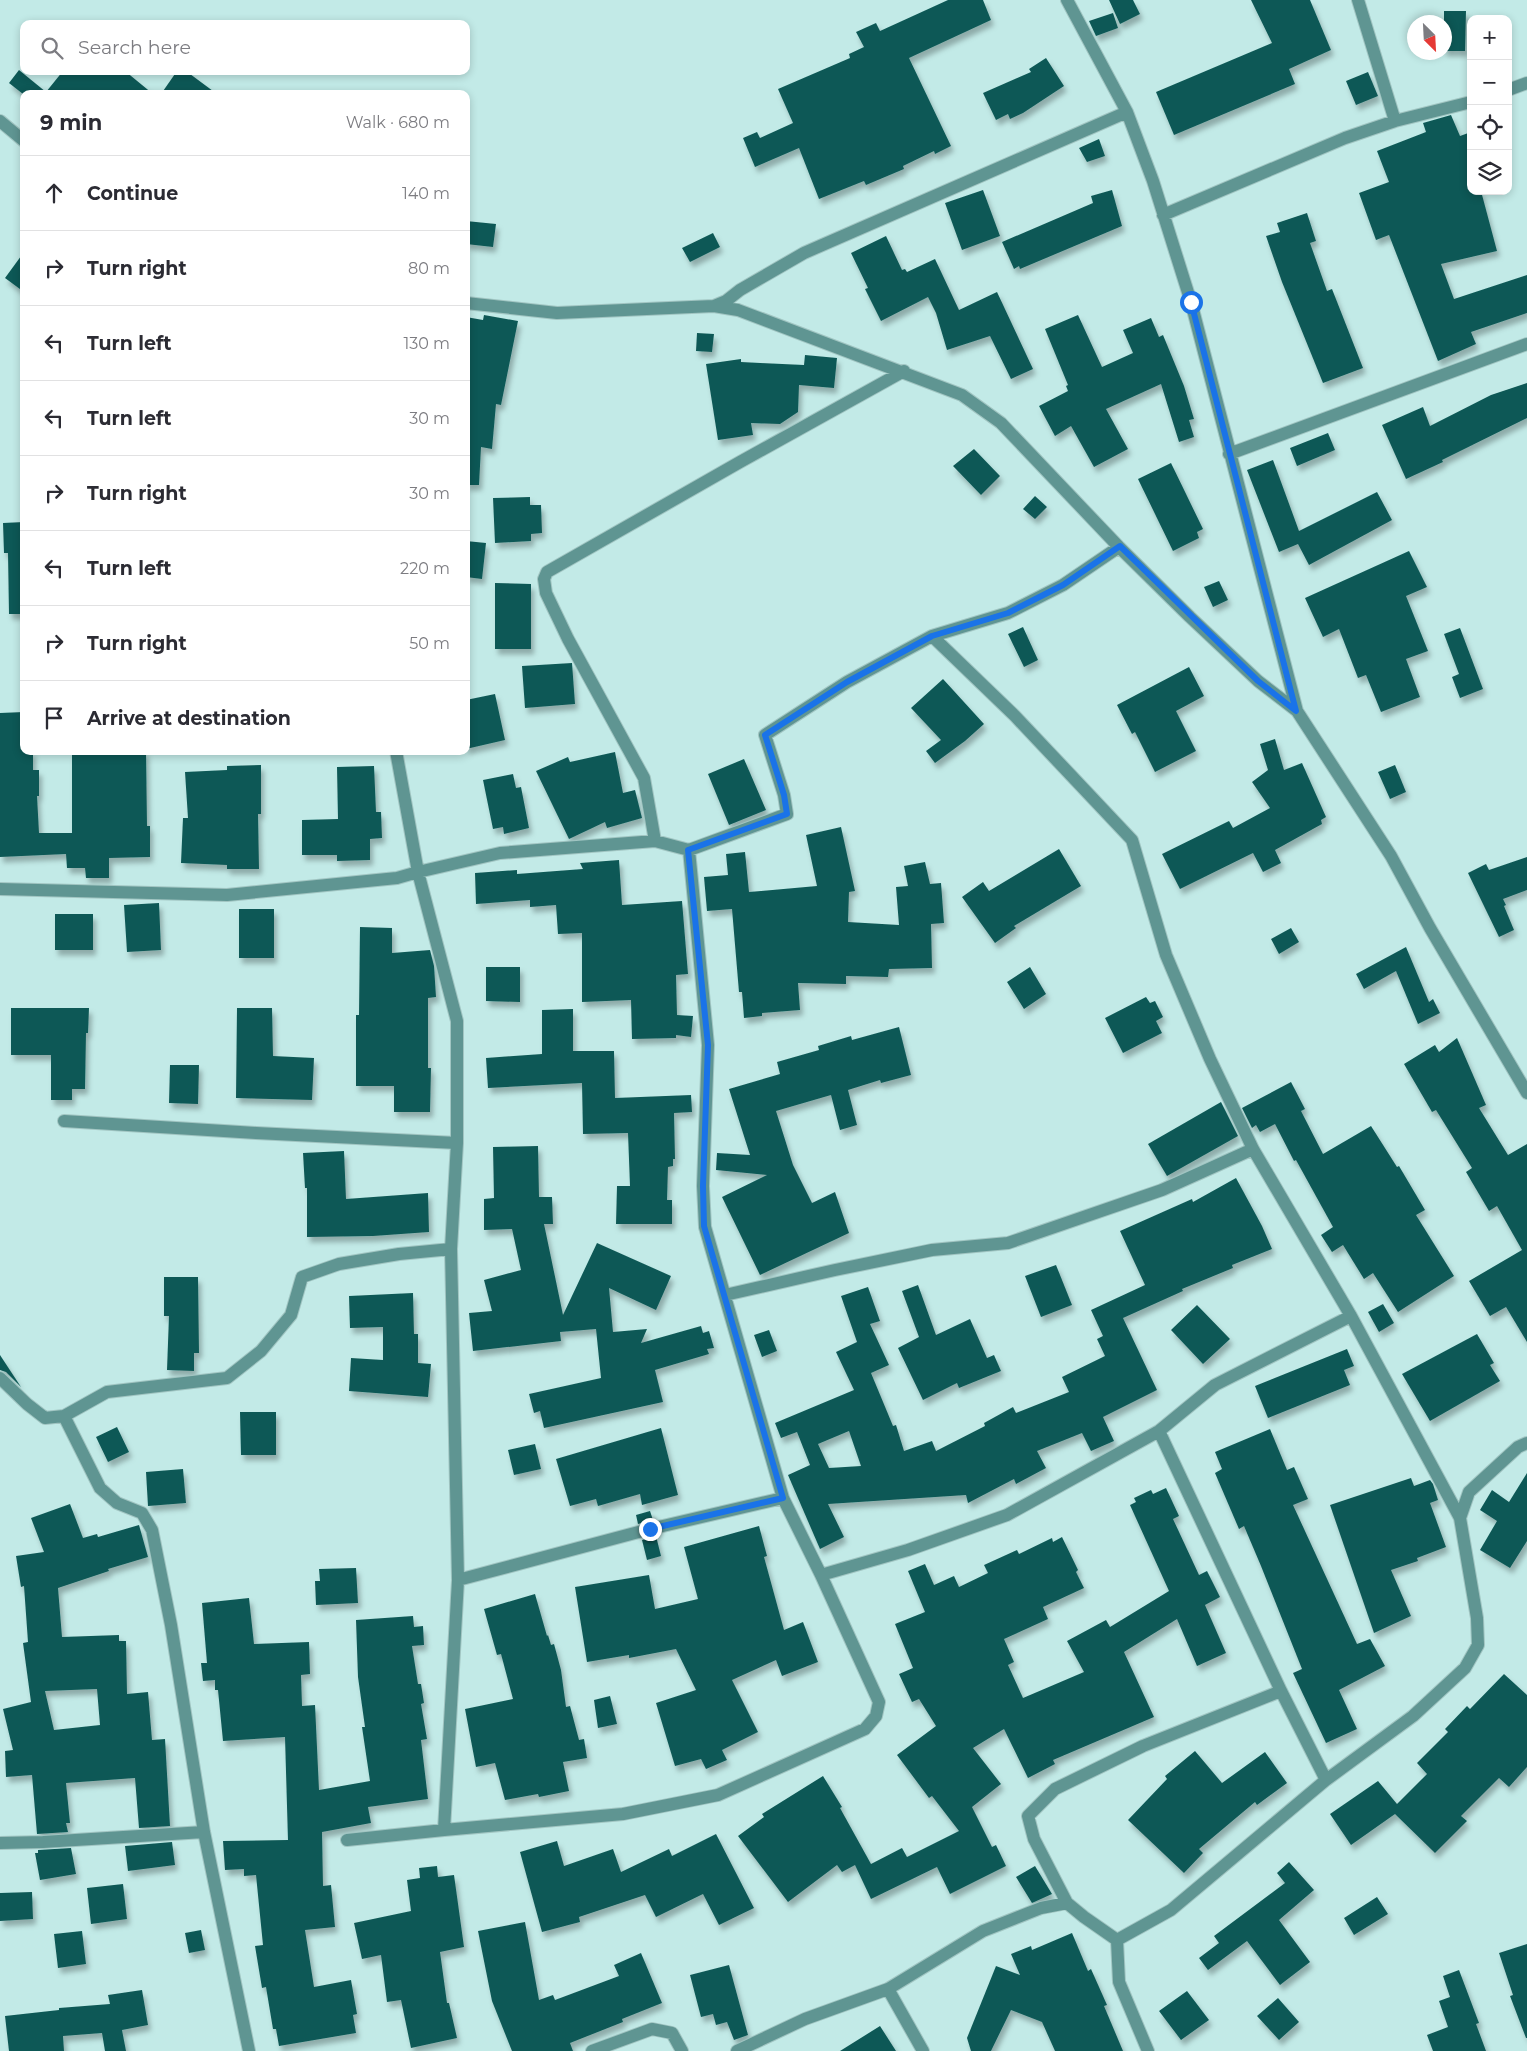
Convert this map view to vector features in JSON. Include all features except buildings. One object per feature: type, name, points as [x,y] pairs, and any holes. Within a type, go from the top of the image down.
[{"type":"street","points":[[1067,0],[1127,112],[1153,181],[1191,302],[1296,711]]},
{"type":"street","points":[[1358,0],[1396,121]]},
{"type":"street","points":[[1512,89],[1527,83]]},
{"type":"street","points":[[1163,214],[1344,138],[1396,121],[1467,103]]},
{"type":"street","points":[[714,306],[726,301],[740,290],[804,253],[1127,112]]},
{"type":"street","points":[[0,121],[20,138]]},
{"type":"street","points":[[470,303],[557,312],[714,306],[738,310],[962,395],[1001,423],[1120,546],[1258,681],[1296,711],[1391,856],[1430,928],[1527,1093]]},
{"type":"street","points":[[1229,454],[1527,344]]},
{"type":"street","points":[[655,841],[644,778],[553,609],[544,587],[544,579],[547,572],[740,462],[904,372]]},
{"type":"street","points":[[0,889],[227,894],[397,878],[500,853],[655,841],[688,850],[787,814],[784,795],[765,735],[847,682],[932,636],[1008,613],[1063,585],[1120,546]]},
{"type":"street","points":[[932,636],[1016,716],[1132,840],[1166,955],[1210,1059],[1253,1148],[1350,1316],[1460,1518],[1477,1618],[1478,1645],[1465,1668],[1413,1716],[1326,1780],[1171,1910],[1117,1940]]},
{"type":"street","points":[[397,755],[418,872],[457,1021],[457,1143],[451,1249],[458,1580],[444,1830]]},
{"type":"street","points":[[347,1840],[623,1814],[718,1795],[865,1729],[876,1716],[879,1702],[821,1574],[783,1498],[704,1226],[703,1186],[708,1045],[688,850]]},
{"type":"street","points":[[64,1121],[256,1134],[457,1143]]},
{"type":"street","points":[[725,1295],[932,1250],[1008,1243],[1162,1190],[1253,1148]]},
{"type":"street","points":[[0,1378],[27,1404],[46,1418],[64,1416],[107,1392],[227,1378],[261,1351],[291,1315],[302,1277],[338,1264],[399,1254],[451,1249]]},
{"type":"street","points":[[821,1574],[908,1550],[1007,1514],[1159,1431],[1215,1385],[1350,1316]]},
{"type":"street","points":[[64,1416],[100,1488],[117,1503],[142,1513],[152,1530],[171,1626],[204,1832],[249,2051]]},
{"type":"street","points":[[1159,1431],[1281,1691],[1326,1780]]},
{"type":"street","points":[[1460,1518],[1469,1492],[1518,1447],[1527,1442]]},
{"type":"street","points":[[458,1580],[650,1529],[783,1498]]},
{"type":"street","points":[[1117,1940],[1084,1918],[1067,1903],[1034,1838],[1028,1816],[1055,1788],[1143,1746],[1281,1691]]},
{"type":"street","points":[[0,1843],[204,1832]]},
{"type":"street","points":[[737,2051],[805,2019],[888,1989],[983,1931],[1041,1908],[1067,1903]]},
{"type":"street","points":[[1117,1940],[1120,1982],[1148,2051]]},
{"type":"street","points":[[888,1989],[923,2051]]},
{"type":"street","points":[[592,2051],[652,2029],[672,2034],[682,2051]]},
{"type":"route","points":[[650,1529],[783,1498],[704,1226],[703,1186],[708,1045],[688,850],[787,814],[784,795],[765,735],[847,682],[932,636],[1008,613],[1063,585],[1120,546],[1190,617],[1258,681],[1296,711],[1191,302]]}]
